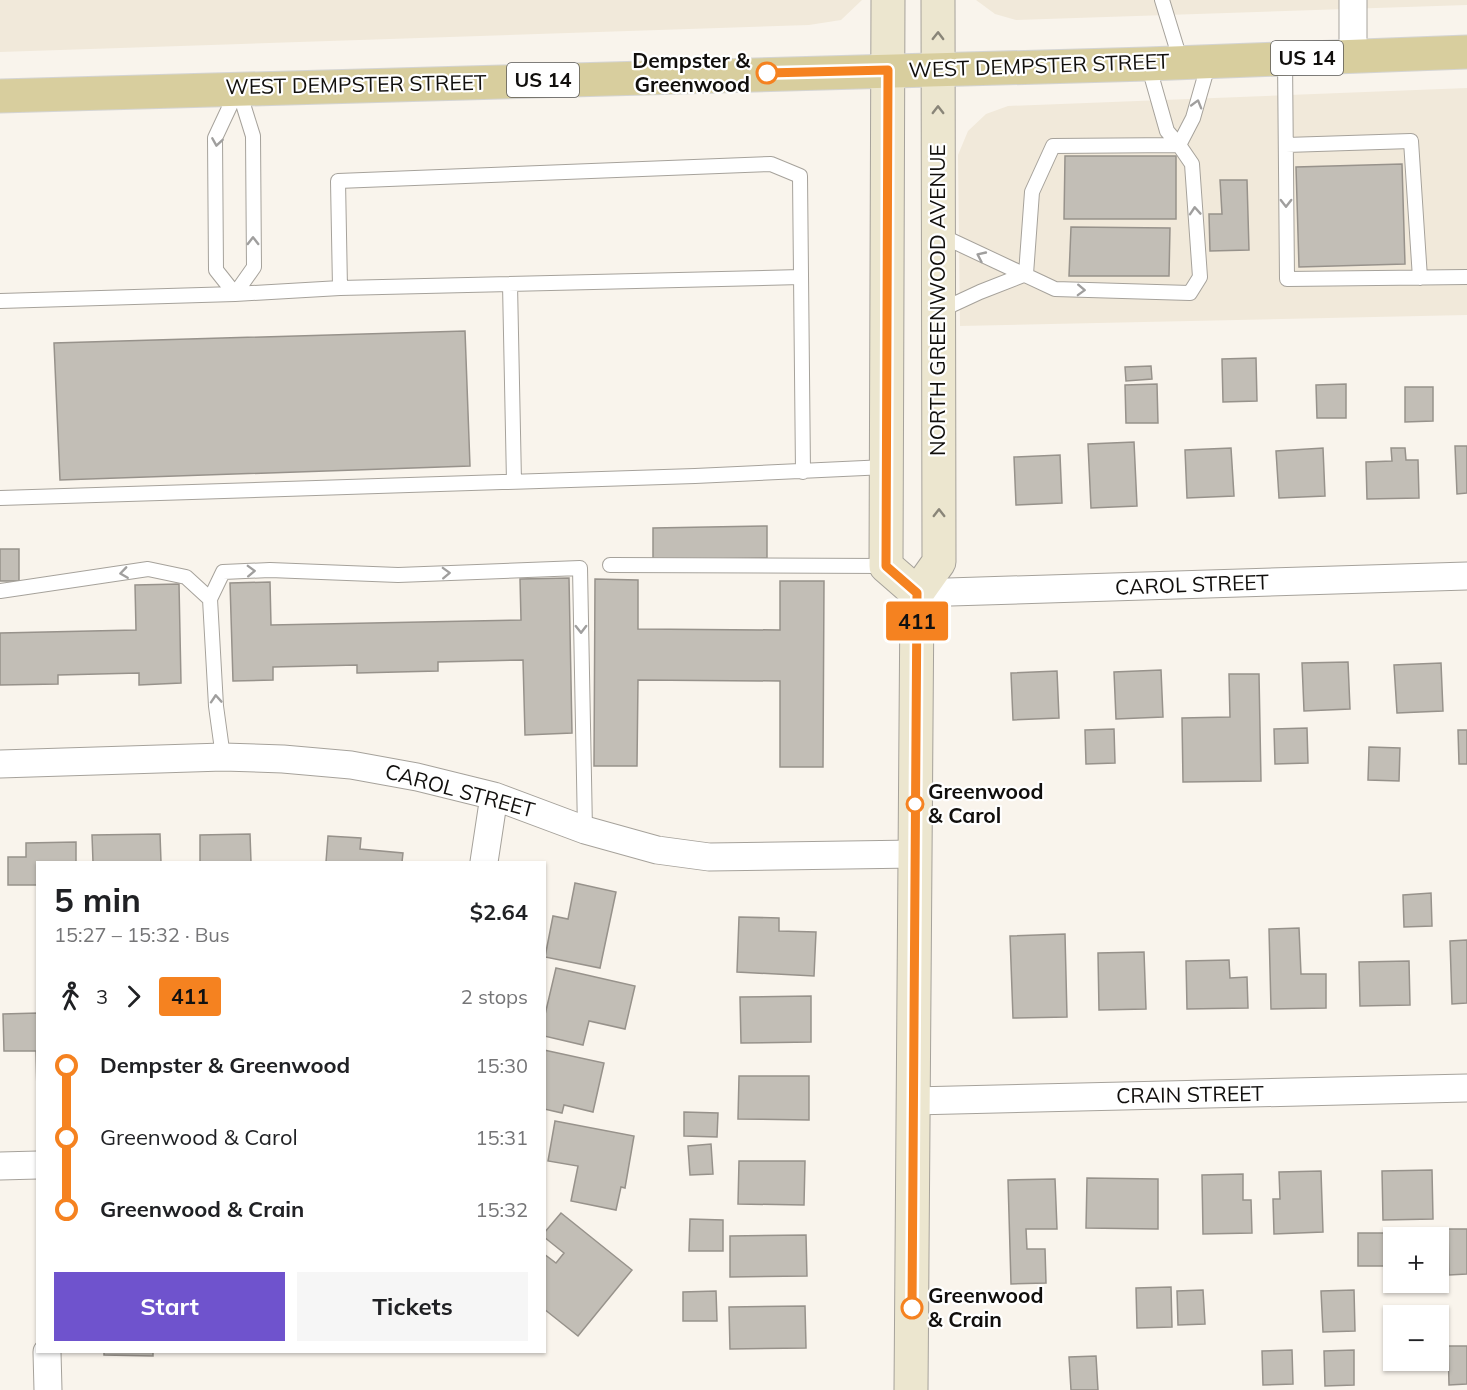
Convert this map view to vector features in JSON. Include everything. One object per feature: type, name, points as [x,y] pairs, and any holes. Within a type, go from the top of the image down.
[{"type":"main road","points":[[888,0],[886,566],[917,593],[911,1390]]},
{"type":"main road","name":"NORTH GREENWOOD AVENUE","points":[[917,593],[939,562],[938,0]]},
{"type":"main road","name":"WEST DEMPSTER STREET","points":[[0,96],[1148,64],[1467,52]]},
{"type":"street","points":[[1353,0],[1353,56]]},
{"type":"street","name":"CAROL STREET","points":[[917,593],[1467,576]]},
{"type":"street","name":"CAROL STREET","points":[[0,764],[223,757],[351,765],[417,777],[494,796],[585,830],[657,850],[709,857],[915,854]]},
{"type":"street","points":[[484,861],[494,796]]},
{"type":"street","name":"CRAIN STREET","points":[[913,1101],[1467,1088]]},
{"type":"street","points":[[0,1166],[36,1165]]},
{"type":"street","points":[[47,1353],[48,1390]]},
{"type":"lane","points":[[1162,0],[1195,62],[1193,118],[1179,144]]},
{"type":"lane","points":[[1285,59],[1287,279],[1467,277]]},
{"type":"lane","points":[[938,234],[1055,289],[1190,293],[1200,277],[1192,165],[1179,144],[1167,131],[1148,64]]},
{"type":"lane","points":[[235,294],[216,270],[215,138],[238,88]]},
{"type":"lane","points":[[235,294],[254,267],[253,136],[238,88]]},
{"type":"lane","points":[[1286,144],[1411,141],[1420,278]]},
{"type":"lane","points":[[1026,274],[1032,192],[1053,146],[1179,144]]},
{"type":"lane","points":[[340,288],[338,181],[771,165],[800,176],[803,472]]},
{"type":"lane","points":[[938,311],[1026,274]]},
{"type":"lane","points":[[0,301],[235,294],[340,288],[801,277]]},
{"type":"lane","points":[[510,284],[514,482]]},
{"type":"lane","points":[[0,498],[803,472],[886,467]]},
{"type":"lane","points":[[610,565],[886,566]]},
{"type":"lane","points":[[223,757],[216,706],[210,599],[223,572],[270,570],[398,575],[580,568],[585,830]]},
{"type":"lane","points":[[0,591],[148,569],[186,578],[210,599]]},
{"type":"shaded area","points":[[0,0],[862,0],[841,20],[809,25],[0,52]]},
{"type":"shaded area","points":[[976,0],[1467,0],[1467,5],[1016,20],[995,14]]},
{"type":"shaded area","points":[[1467,88],[1467,315],[960,326],[958,155],[968,131],[986,114],[1008,106]]},
{"type":"building","points":[[1065,156],[1176,156],[1176,219],[1064,219]]},
{"type":"building","points":[[1402,164],[1405,264],[1299,267],[1296,167]]},
{"type":"building","points":[[1220,180],[1247,180],[1249,250],[1210,251],[1209,214],[1222,214]]},
{"type":"building","points":[[1071,227],[1170,228],[1169,276],[1069,276]]},
{"type":"building","points":[[465,331],[470,466],[60,480],[54,343]]},
{"type":"building","points":[[1256,358],[1257,401],[1223,402],[1222,359]]},
{"type":"building","points":[[1151,366],[1152,379],[1126,381],[1125,367]]},
{"type":"building","points":[[1157,384],[1158,423],[1126,423],[1125,385]]},
{"type":"building","points":[[1346,384],[1346,418],[1317,418],[1316,385]]},
{"type":"building","points":[[1405,387],[1433,387],[1433,421],[1405,422]]},
{"type":"building","points":[[1134,442],[1137,506],[1091,508],[1088,444]]},
{"type":"building","points":[[1455,446],[1467,446],[1467,493],[1457,494]]},
{"type":"building","points":[[1231,448],[1234,496],[1187,498],[1185,450]]},
{"type":"building","points":[[1323,448],[1325,496],[1279,498],[1276,451]]},
{"type":"building","points":[[1391,448],[1405,448],[1406,460],[1418,460],[1419,498],[1367,499],[1366,462],[1392,461]]},
{"type":"building","points":[[1060,455],[1062,503],[1016,505],[1014,457]]},
{"type":"building","points":[[767,526],[767,558],[653,560],[653,528]]},
{"type":"building","points":[[0,549],[19,549],[19,581],[0,581]]},
{"type":"building","points":[[569,578],[572,733],[525,735],[523,660],[438,662],[438,671],[357,673],[357,665],[273,667],[273,680],[233,681],[230,583],[270,582],[271,625],[521,620],[520,579]]},
{"type":"building","points":[[595,579],[638,580],[638,629],[780,630],[780,581],[824,581],[823,767],[780,767],[780,681],[638,680],[637,766],[594,766]]},
{"type":"building","points":[[179,584],[181,683],[139,685],[139,673],[58,675],[58,684],[0,685],[0,633],[136,630],[135,585]]},
{"type":"building","points":[[1348,662],[1350,709],[1304,711],[1302,663]]},
{"type":"building","points":[[1441,663],[1443,711],[1397,713],[1394,665]]},
{"type":"building","points":[[1161,670],[1163,717],[1116,719],[1114,672]]},
{"type":"building","points":[[1057,671],[1059,718],[1013,720],[1011,673]]},
{"type":"building","points":[[1229,674],[1259,674],[1261,781],[1183,782],[1182,718],[1230,717]]},
{"type":"building","points":[[1307,728],[1308,763],[1275,764],[1274,729]]},
{"type":"building","points":[[1114,729],[1115,763],[1086,764],[1085,730]]},
{"type":"building","points":[[1458,730],[1467,730],[1467,764],[1459,764]]},
{"type":"building","points":[[1369,747],[1400,748],[1399,781],[1368,780]]},
{"type":"building","points":[[160,834],[161,861],[93,861],[92,835]]},
{"type":"building","points":[[250,834],[251,861],[200,861],[200,835]]},
{"type":"building","points":[[328,836],[361,838],[360,849],[403,853],[402,861],[326,861]]},
{"type":"building","points":[[76,842],[76,861],[36,861],[36,885],[8,885],[8,857],[26,857],[26,843]]},
{"type":"building","points":[[575,883],[616,892],[600,968],[546,957],[553,916],[568,919]]},
{"type":"building","points":[[1431,893],[1432,926],[1404,927],[1403,895]]},
{"type":"building","points":[[739,917],[779,918],[779,931],[816,932],[814,976],[737,972]]},
{"type":"building","points":[[1299,928],[1301,974],[1326,974],[1326,1008],[1271,1009],[1269,929]]},
{"type":"building","points":[[1065,934],[1067,1017],[1013,1018],[1010,936]]},
{"type":"building","points":[[1467,940],[1467,1003],[1452,1004],[1450,941]]},
{"type":"building","points":[[1144,952],[1146,1009],[1099,1010],[1098,953]]},
{"type":"building","points":[[1229,960],[1230,978],[1247,977],[1248,1008],[1187,1009],[1186,961]]},
{"type":"building","points":[[1409,961],[1410,1005],[1360,1006],[1359,962]]},
{"type":"building","points":[[556,968],[635,986],[625,1029],[589,1021],[583,1045],[546,1036],[546,1010]]},
{"type":"building","points":[[811,996],[811,1042],[741,1043],[740,997]]},
{"type":"building","points":[[36,1013],[36,1051],[4,1051],[3,1014]]},
{"type":"building","points":[[546,1050],[604,1063],[593,1112],[564,1105],[562,1113],[546,1109]]},
{"type":"building","points":[[739,1076],[809,1076],[809,1120],[738,1119]]},
{"type":"building","points":[[684,1112],[718,1113],[717,1137],[684,1136]]},
{"type":"building","points":[[555,1121],[634,1136],[625,1188],[621,1187],[616,1210],[571,1201],[578,1166],[548,1161]]},
{"type":"building","points":[[711,1144],[713,1174],[690,1175],[688,1146]]},
{"type":"building","points":[[739,1161],[805,1161],[804,1205],[738,1204]]},
{"type":"building","points":[[1432,1170],[1433,1219],[1383,1220],[1382,1171]]},
{"type":"building","points":[[1321,1171],[1323,1232],[1274,1234],[1273,1199],[1280,1199],[1279,1172]]},
{"type":"building","points":[[1243,1174],[1243,1200],[1251,1200],[1252,1233],[1203,1234],[1202,1175]]},
{"type":"building","points":[[1087,1178],[1158,1179],[1158,1229],[1086,1228]]},
{"type":"building","points":[[1055,1179],[1057,1229],[1026,1229],[1027,1249],[1045,1249],[1046,1283],[1011,1284],[1008,1180]]},
{"type":"building","points":[[561,1213],[632,1270],[578,1336],[546,1311],[546,1256],[556,1263],[564,1253],[546,1239],[546,1231]]},
{"type":"building","points":[[690,1219],[723,1220],[723,1251],[689,1251]]},
{"type":"building","points":[[1449,1229],[1467,1229],[1467,1274],[1449,1275]]},
{"type":"building","points":[[1358,1233],[1383,1233],[1383,1266],[1358,1266]]},
{"type":"building","points":[[806,1235],[807,1276],[730,1277],[730,1236]]},
{"type":"building","points":[[1171,1287],[1172,1327],[1137,1328],[1136,1288]]},
{"type":"building","points":[[1203,1290],[1205,1324],[1178,1325],[1177,1291]]},
{"type":"building","points":[[1354,1290],[1355,1331],[1323,1332],[1321,1291]]},
{"type":"building","points":[[716,1291],[717,1321],[683,1321],[683,1292]]},
{"type":"building","points":[[805,1306],[806,1348],[730,1349],[729,1307]]},
{"type":"building","points":[[1449,1346],[1467,1346],[1467,1384],[1449,1385]]},
{"type":"building","points":[[1292,1350],[1293,1384],[1263,1385],[1262,1351]]},
{"type":"building","points":[[1354,1350],[1354,1385],[1325,1386],[1324,1351]]},
{"type":"building","points":[[104,1353],[153,1353],[153,1356],[104,1355]]},
{"type":"building","points":[[1096,1356],[1098,1390],[1071,1390],[1069,1357]]},
{"type":"bus line","name":"411","points":[[767,73],[888,70],[886,566],[917,593],[912,1308]]},
{"type":"place","name":"Dempster & Greenwood","points":[[767,73]]},
{"type":"place","name":"Greenwood & Carol","points":[[915,804]]},
{"type":"place","name":"Greenwood & Crain","points":[[912,1308]]}]
